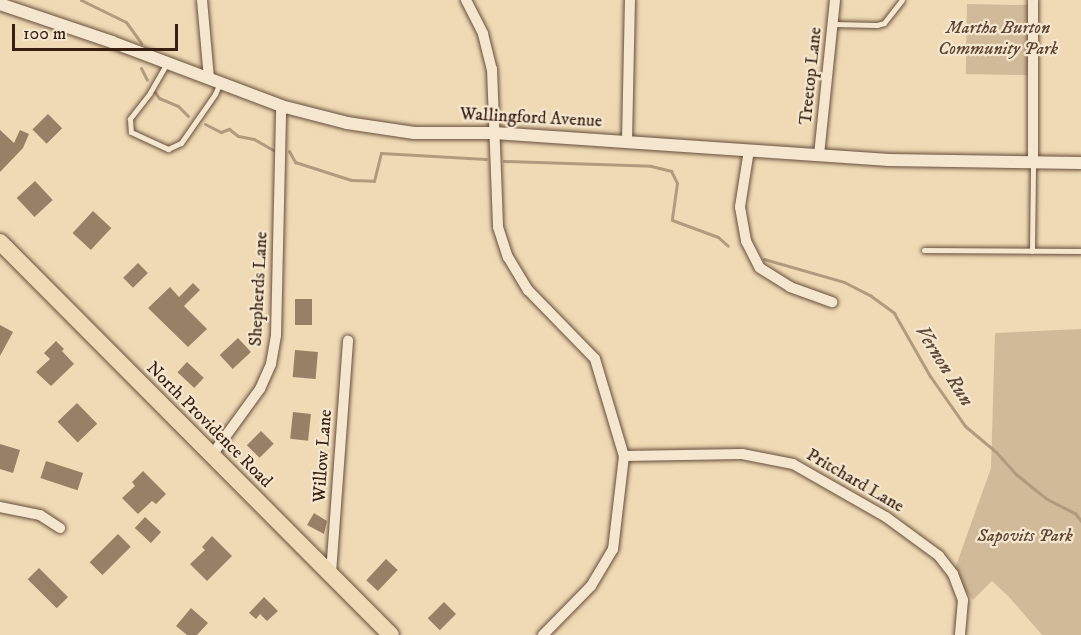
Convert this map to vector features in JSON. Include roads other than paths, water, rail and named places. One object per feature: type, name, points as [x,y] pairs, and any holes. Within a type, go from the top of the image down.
[{"type":"main road","name":"North Providence Road","points":[[0,242],[391,635]]},
{"type":"street","points":[[202,0],[214,81]]},
{"type":"street","points":[[466,0],[483,34],[492,69],[498,227],[508,257],[528,290],[595,359],[624,456],[613,549],[591,586],[543,635]]},
{"type":"street","points":[[627,141],[630,0]]},
{"type":"street","name":"Treetop Lane","points":[[819,155],[835,0]]},
{"type":"street","points":[[1033,0],[1033,163]]},
{"type":"street","name":"Wallingford Avenue","points":[[0,4],[280,106],[347,123],[414,133],[494,133],[945,162],[1081,163]]},
{"type":"street","name":"Shepherds Lane","points":[[212,455],[260,389],[271,364],[276,335],[280,106]]},
{"type":"street","points":[[749,150],[740,207],[746,241],[760,268],[790,287],[832,302]]},
{"type":"street","name":"Willow Lane","points":[[331,573],[348,341]]},
{"type":"street","name":"Pritchard Lane","points":[[624,456],[742,454],[793,464],[886,517],[939,556],[953,574],[963,600],[960,635]]},
{"type":"street","points":[[0,507],[40,515],[60,528]]},
{"type":"lane","points":[[833,24],[884,23],[902,0]]},
{"type":"lane","points":[[166,63],[150,93],[130,119],[131,132],[168,149],[181,143],[214,81]]},
{"type":"lane","points":[[1032,251],[1033,163]]},
{"type":"lane","points":[[924,250],[1081,251]]},
{"type":"waterway","name":"Vernon Run","points":[[81,0],[126,22],[141,43]]},
{"type":"waterway","name":"Vernon Run","points":[[141,68],[147,80]]},
{"type":"waterway","name":"Vernon Run","points":[[154,91],[159,98],[178,106],[188,116]]},
{"type":"waterway","name":"Vernon Run","points":[[205,124],[221,132],[229,129],[238,136],[254,139],[273,150]]},
{"type":"waterway","name":"Vernon Run","points":[[289,151],[295,162],[351,180],[374,181],[381,153],[486,159]]},
{"type":"waterway","name":"Vernon Run","points":[[504,161],[651,166],[671,171],[677,183],[672,220],[718,237],[728,246]]},
{"type":"waterway","name":"Vernon Run","points":[[764,259],[844,282],[871,296],[894,313],[930,376],[965,426],[996,452],[1017,475],[1047,499],[1075,513],[1081,521]]},
{"type":"park label","name":"Martha Burton Community Park","points":[[998,39]]},
{"type":"park label","name":"Sapovits Park","points":[[1025,536]]}]
